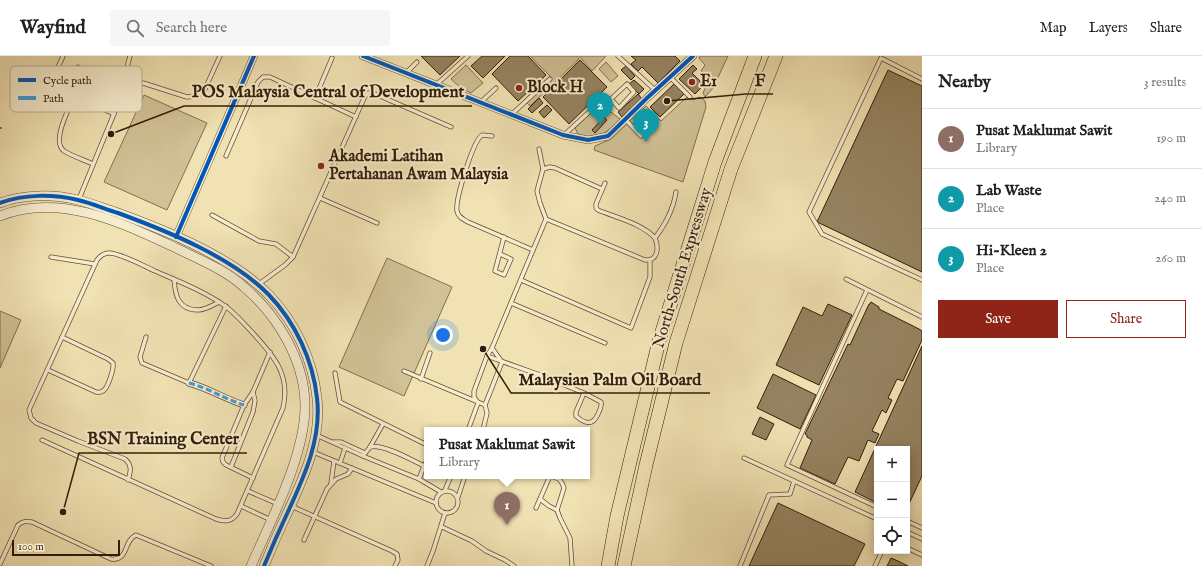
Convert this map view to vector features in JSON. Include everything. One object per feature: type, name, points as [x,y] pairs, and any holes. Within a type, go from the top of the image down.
[{"type":"highway","name":"North–South Expressway","points":[[608,566],[617,516],[659,340],[714,162],[755,56]]},
{"type":"highway","name":"North–South Expressway","points":[[624,566],[646,465],[676,343],[731,169],[776,56]]},
{"type":"street","points":[[176,237],[254,56]]},
{"type":"street","points":[[363,56],[563,135],[592,140],[608,136],[655,90],[693,56]]},
{"type":"street","points":[[0,203],[22,198],[41,196],[78,200],[138,220],[176,237],[231,266],[258,285],[270,296],[286,315],[298,335],[314,378],[318,421],[313,452],[264,566]]},
{"type":"street","points":[[0,216],[9,212],[44,208],[75,210],[100,216],[135,229],[198,258],[243,286],[275,319],[288,340],[303,383],[305,404],[303,425],[295,461],[251,566]]},
{"type":"street","points":[[189,383],[229,400],[244,404]]},
{"type":"lane","points":[[59,66],[63,56]]},
{"type":"lane","points":[[127,66],[130,56]]},
{"type":"lane","points":[[142,83],[187,97],[197,96],[204,91],[220,56]]},
{"type":"lane","points":[[437,85],[468,56]]},
{"type":"lane","points":[[618,56],[655,90]]},
{"type":"lane","points":[[315,98],[332,58]]},
{"type":"lane","points":[[922,79],[882,58],[809,212],[822,234],[922,280]]},
{"type":"lane","points":[[406,73],[417,62]]},
{"type":"lane","points":[[670,76],[690,97]]},
{"type":"lane","points":[[226,156],[258,82],[262,77],[270,77],[356,117]]},
{"type":"lane","points":[[512,115],[550,79]]},
{"type":"lane","points":[[563,135],[600,102],[611,99],[627,84],[634,92],[619,108],[611,99]]},
{"type":"lane","points":[[480,103],[496,88]]},
{"type":"lane","points":[[258,285],[294,257],[365,96],[368,93],[373,93],[451,127]]},
{"type":"lane","points":[[68,112],[59,135],[59,143],[65,151],[93,164]]},
{"type":"lane","points":[[78,200],[114,114],[110,112]]},
{"type":"lane","points":[[625,119],[642,136]]},
{"type":"lane","points":[[492,136],[482,135],[477,140],[466,170],[456,206],[457,213],[461,218],[468,222],[534,250]]},
{"type":"lane","points":[[478,403],[474,396],[474,390],[487,356],[492,348],[546,219],[537,191],[543,169],[539,149]]},
{"type":"lane","points":[[543,169],[550,167],[555,168],[602,189]]},
{"type":"lane","points":[[546,219],[638,258],[650,260],[654,258],[657,244],[655,238],[650,233],[638,226],[596,208],[605,182]]},
{"type":"lane","points":[[655,238],[667,221],[674,204],[676,192]]},
{"type":"lane","points":[[320,198],[377,223]]},
{"type":"lane","points":[[212,214],[259,241],[276,244],[294,257]]},
{"type":"lane","points":[[500,254],[511,259],[504,275],[496,271],[500,254],[504,237]]},
{"type":"lane","points":[[42,440],[128,480],[221,521],[233,519],[248,491],[283,408],[286,397],[283,376],[278,364],[270,352],[226,306],[174,279],[139,263],[110,253],[100,256],[95,264],[30,410],[31,418],[36,424],[125,459],[129,462],[131,468],[128,480]]},
{"type":"lane","points":[[51,257],[95,264]]},
{"type":"lane","points":[[521,280],[631,328],[650,277],[650,260]]},
{"type":"lane","points":[[174,279],[175,294],[179,302],[187,308],[199,310],[219,302]]},
{"type":"lane","points":[[846,279],[922,317]]},
{"type":"lane","points":[[867,290],[787,465],[874,506]]},
{"type":"lane","points":[[511,303],[605,343]]},
{"type":"lane","points":[[146,337],[140,357],[142,362],[189,383],[226,306]]},
{"type":"lane","points":[[48,370],[96,392],[105,390],[114,368],[113,363],[108,359],[62,337]]},
{"type":"lane","points":[[492,348],[502,362]]},
{"type":"lane","points":[[253,478],[226,465],[222,458],[244,404],[253,392],[270,352]]},
{"type":"lane","points":[[421,379],[430,353]]},
{"type":"lane","points":[[487,356],[540,375],[584,393],[601,402],[602,405],[596,420],[592,423],[576,416],[576,412],[584,393]]},
{"type":"lane","points":[[484,427],[487,413],[485,405],[502,362]]},
{"type":"lane","points":[[404,371],[485,405]]},
{"type":"lane","points":[[335,373],[340,402],[424,443]]},
{"type":"lane","points":[[231,468],[253,412],[255,401],[253,392]]},
{"type":"lane","points":[[469,427],[478,403]]},
{"type":"lane","points":[[364,454],[383,424]]},
{"type":"lane","points":[[316,435],[345,448],[364,454]]},
{"type":"lane","points":[[332,442],[341,442],[443,491],[452,492],[458,497]]},
{"type":"lane","points":[[370,446],[383,448],[424,466],[419,479]]},
{"type":"lane","points":[[340,463],[345,448]]},
{"type":"lane","points":[[313,452],[436,503]]},
{"type":"lane","points":[[744,458],[875,518]]},
{"type":"lane","points":[[331,483],[334,461]]},
{"type":"lane","points":[[304,540],[331,483],[348,474],[352,468]]},
{"type":"lane","points":[[449,479],[443,491],[437,497],[436,503],[439,510],[445,513],[452,512],[457,508],[459,503],[458,497],[464,479]]},
{"type":"lane","points":[[536,508],[549,479]]},
{"type":"lane","points":[[557,479],[562,483],[564,488],[557,510],[570,538],[571,565]]},
{"type":"lane","points":[[740,566],[769,495],[790,494],[794,481]]},
{"type":"lane","points":[[248,491],[278,504]]},
{"type":"lane","points":[[540,499],[557,510]]},
{"type":"lane","points":[[241,506],[271,520]]},
{"type":"lane","points":[[291,506],[392,551],[397,554],[398,560],[395,566]]},
{"type":"lane","points":[[427,566],[442,527],[445,513]]},
{"type":"lane","points":[[0,564],[18,525],[21,522],[26,521],[32,522],[111,559],[118,559],[122,556],[130,539],[136,535],[211,566]]},
{"type":"lane","points":[[910,522],[922,528]]},
{"type":"lane","points":[[442,527],[472,541],[486,551],[511,563],[514,566]]},
{"type":"lane","points":[[910,533],[922,539]]},
{"type":"lane","points":[[910,549],[922,555]]},
{"type":"lane","points":[[875,566],[881,554]]},
{"type":"shaded area","points":[[530,56],[577,56],[579,59],[530,106],[524,100],[550,76]]},
{"type":"shaded area","points":[[579,56],[606,56],[592,71]]},
{"type":"shaded area","points":[[700,56],[728,56],[713,88],[705,97],[703,93],[707,84],[703,81],[706,75],[701,71],[705,65],[699,58]]},
{"type":"shaded area","points":[[606,62],[618,76],[611,82],[599,69]]},
{"type":"shaded area","points":[[466,65],[483,83],[471,93],[461,88],[451,79]]},
{"type":"shaded area","points":[[144,95],[207,123],[167,210],[104,182],[136,112],[142,112],[142,99]]},
{"type":"shaded area","points":[[687,97],[693,100],[700,97],[705,101],[706,107],[683,182],[594,150],[595,146],[611,139],[646,106],[661,121]]},
{"type":"shaded area","points":[[597,107],[603,112],[607,109],[620,119],[601,135],[591,137],[578,134],[575,128]]},
{"type":"shaded area","points":[[387,258],[452,287],[404,396],[339,367]]},
{"type":"shaded area","points":[[0,311],[21,320],[0,368]]},
{"type":"building","points":[[421,56],[460,56],[440,75]]},
{"type":"building","points":[[482,56],[505,56],[483,78],[471,66]]},
{"type":"building","name":"Block H","points":[[510,56],[528,56],[546,75],[518,101],[492,74]]},
{"type":"building","points":[[631,56],[675,56],[680,61],[658,83],[642,67],[638,71],[631,64],[636,60]]},
{"type":"building","points":[[580,60],[607,87],[569,124],[543,97]]},
{"type":"building","name":"E1","points":[[693,65],[697,69],[692,73],[704,85],[695,94],[679,79]]},
{"type":"building","points":[[626,66],[635,76],[631,80],[621,70]]},
{"type":"building","points":[[888,70],[922,86],[922,272],[817,222]]},
{"type":"building","points":[[634,80],[644,89],[639,94],[629,84]]},
{"type":"building","points":[[674,84],[684,94],[660,117],[650,107]]},
{"type":"building","points":[[638,94],[642,99],[622,117],[618,112]]},
{"type":"building","points":[[539,98],[543,103],[532,113],[528,109]]},
{"type":"building","points":[[547,105],[552,110],[544,118],[539,112]]},
{"type":"building","points":[[604,117],[607,120],[595,133],[592,130]]},
{"type":"building","points":[[871,302],[879,307],[879,309],[922,331],[922,340],[903,381],[897,379],[888,398],[892,400],[886,413],[882,410],[872,431],[879,434],[875,443],[868,440],[859,461],[848,457],[835,484],[800,468],[812,440],[805,434],[848,344],[850,345]]},
{"type":"building","points":[[828,304],[852,315],[819,385],[776,365],[803,307],[822,316]]},
{"type":"building","points":[[922,346],[922,476],[910,502],[910,446],[876,446]]},
{"type":"building","points":[[773,374],[816,395],[800,429],[757,408]]},
{"type":"building","points":[[760,417],[774,424],[766,440],[752,434]]},
{"type":"building","points":[[874,451],[874,502],[855,492]]},
{"type":"building","points":[[778,503],[865,544],[854,566],[749,566]]},
{"type":"building","points":[[891,558],[898,561],[908,566],[887,566]]},
{"type":"marked path","points":[[189,383],[244,405]]},
{"type":"cycle path","points":[[176,237],[254,56]]},
{"type":"cycle path","points":[[363,56],[563,135],[588,140],[608,136],[693,56]]},
{"type":"cycle path","points":[[0,203],[19,198],[39,196],[68,198],[93,204],[157,228],[198,246],[237,269],[254,281],[269,295],[287,317],[295,329],[307,356],[315,384],[318,414],[317,429],[305,473],[264,566]]},
{"type":"place","name":"E1","points":[[692,82]]},
{"type":"place","name":"Block H","points":[[519,88]]},
{"type":"place","name":"F","points":[[667,101]]},
{"type":"place","name":"Lab Waste","points":[[600,125]]},
{"type":"place","name":"POS Malaysia Central of Development","points":[[111,134]]},
{"type":"place","name":"Hi-Kleen 2","points":[[646,142]]},
{"type":"place","name":"Akademi Latihan Pertahanan Awam Malaysia","points":[[321,166]]},
{"type":"place","name":"Malaysian Palm Oil Board","points":[[483,349]]},
{"type":"place","name":"BSN Training Center","points":[[63,512]]},
{"type":"place","name":"Pusat Maklumat Sawit","points":[[507,525]]}]
